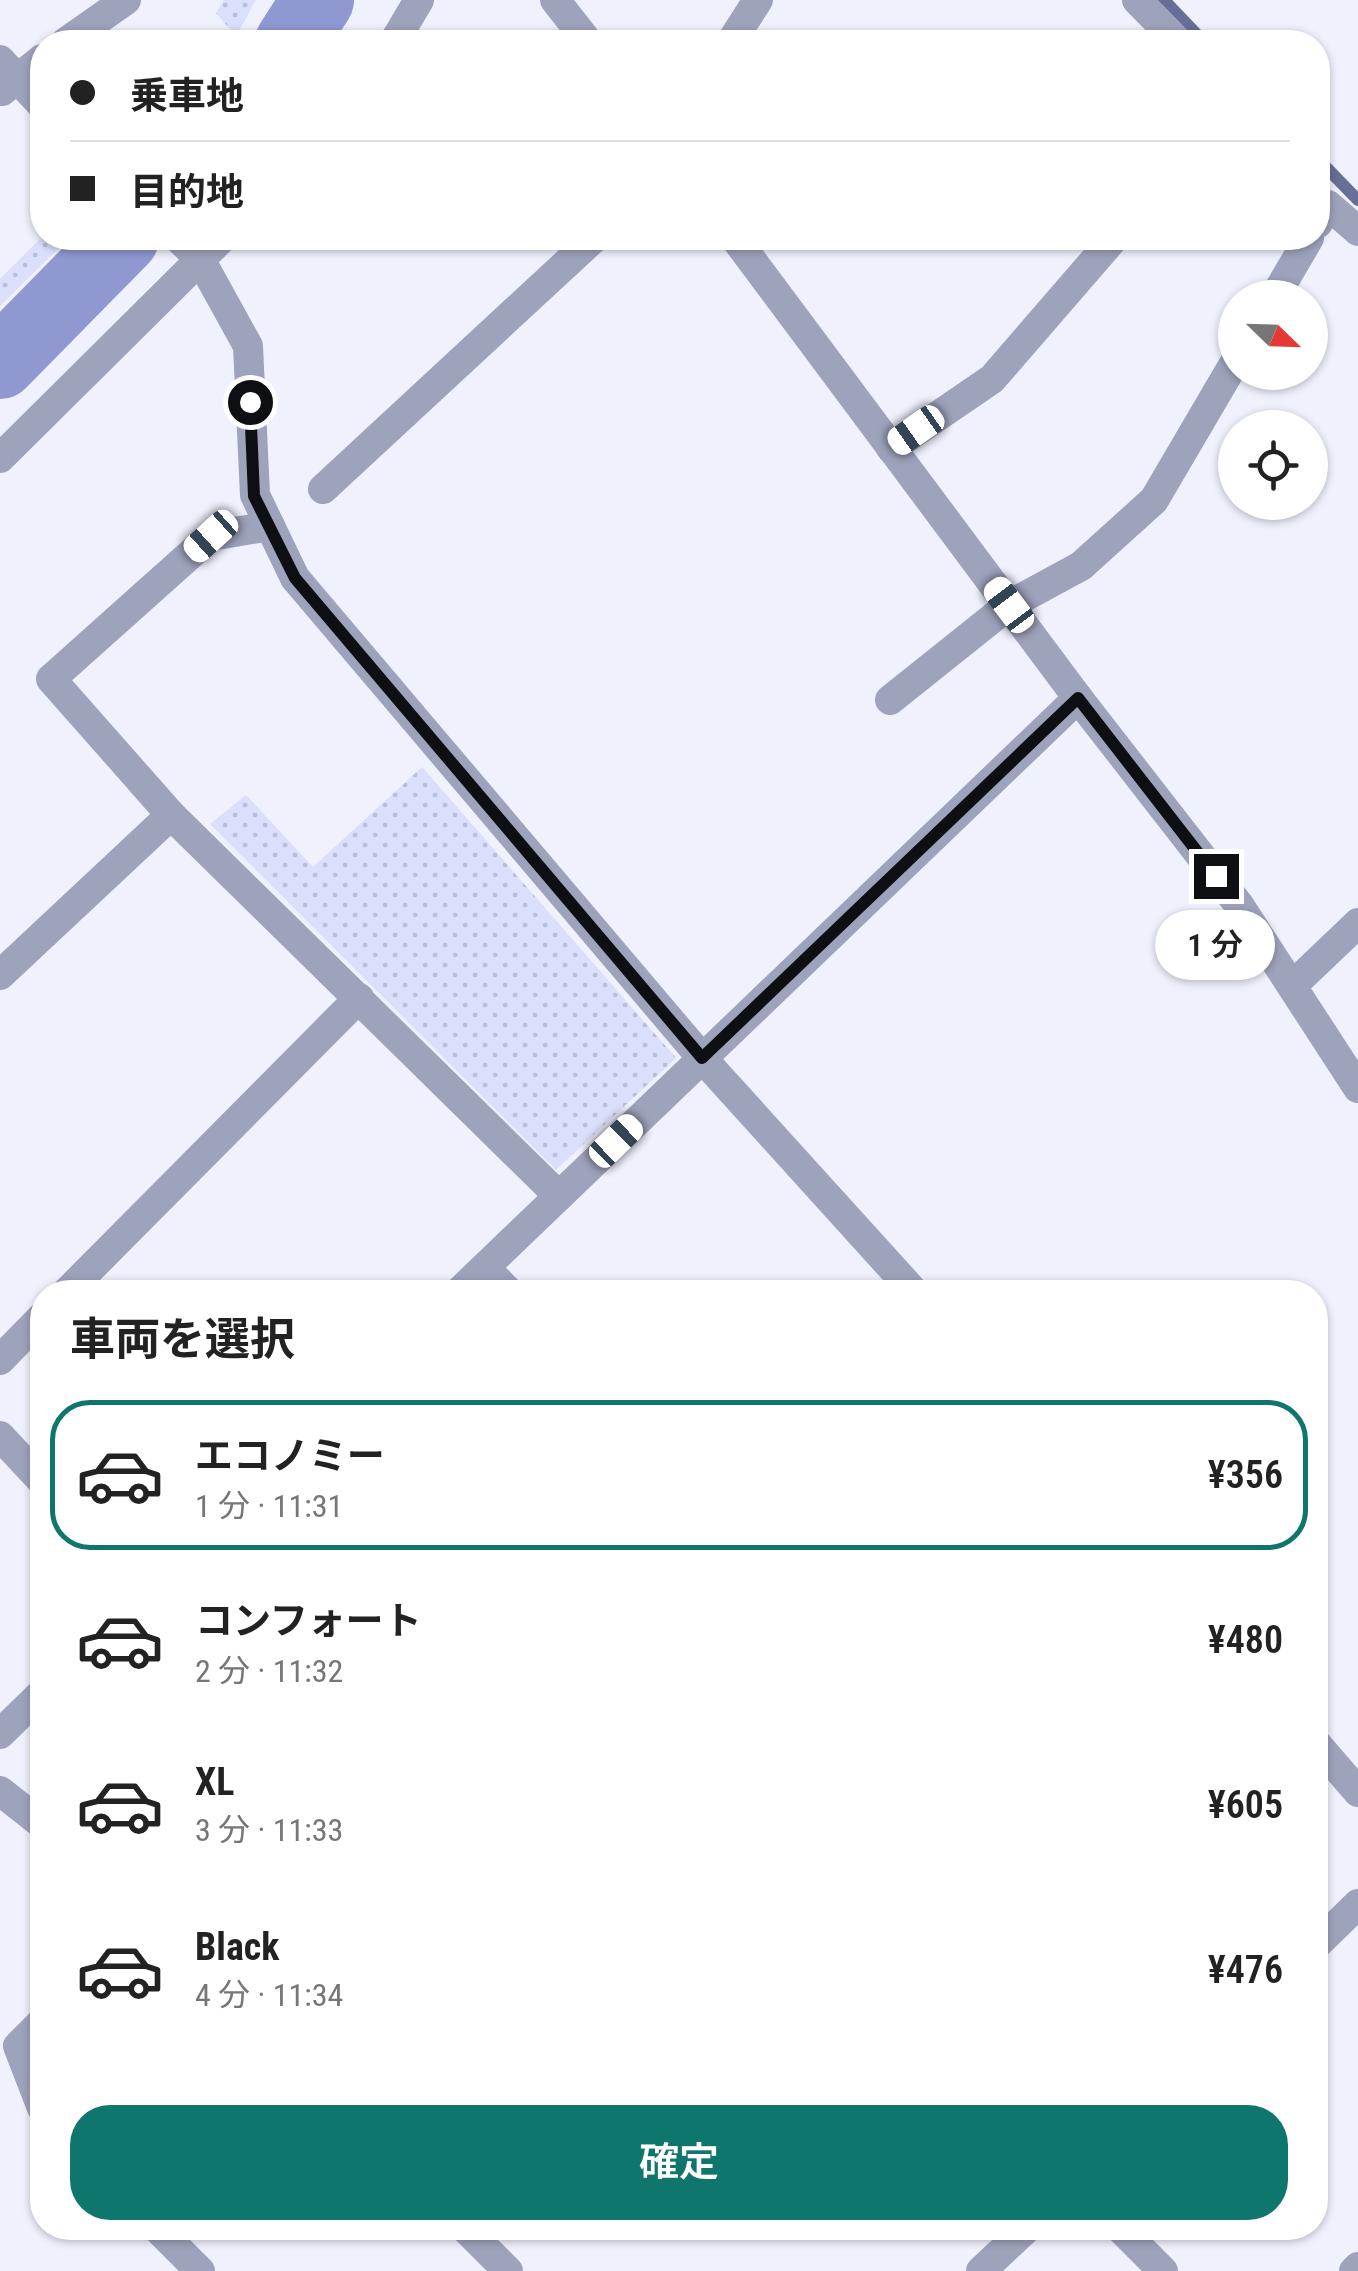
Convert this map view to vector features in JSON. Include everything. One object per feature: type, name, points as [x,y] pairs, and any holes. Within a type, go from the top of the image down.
[{"type":"street","points":[[83,30],[126,0]]},
{"type":"street","points":[[401,30],[418,0]]},
{"type":"street","points":[[556,0],[579,30]]},
{"type":"street","points":[[739,30],[758,0]]},
{"type":"street","points":[[1138,0],[1167,30]]},
{"type":"street","points":[[30,65],[5,77],[30,96]]},
{"type":"street","points":[[1330,210],[1358,231]]},
{"type":"street","points":[[0,458],[194,250]]},
{"type":"street","points":[[203,250],[248,346],[254,496],[295,578],[702,1058],[903,1280]]},
{"type":"street","points":[[323,489],[581,250]]},
{"type":"street","points":[[744,250],[1078,698],[1239,905],[1358,1088]]},
{"type":"street","points":[[892,448],[992,378],[1104,250]]},
{"type":"street","points":[[1284,280],[1302,250]]},
{"type":"street","points":[[890,700],[1009,605],[1081,566],[1154,500],[1219,390]]},
{"type":"street","points":[[270,526],[211,536],[51,679],[172,815],[559,1196]]},
{"type":"street","points":[[472,1280],[1078,698]]},
{"type":"street","points":[[0,976],[172,815]]},
{"type":"street","points":[[1292,986],[1358,923]]},
{"type":"street","points":[[79,1280],[359,998]]},
{"type":"street","points":[[485,1268],[497,1280]]},
{"type":"street","points":[[0,1360],[30,1329]]},
{"type":"street","points":[[0,1436],[30,1468]]},
{"type":"street","points":[[0,1734],[30,1705]]},
{"type":"street","points":[[1328,1757],[1358,1792]]},
{"type":"street","points":[[0,1790],[30,1814]]},
{"type":"street","points":[[1328,1933],[1358,1904]]},
{"type":"street","points":[[30,2034],[18,2046],[30,2077]]},
{"type":"street","points":[[170,2240],[200,2271]]},
{"type":"street","points":[[477,2240],[508,2271]]},
{"type":"street","points":[[981,2271],[1014,2240]]},
{"type":"street","points":[[1132,2240],[1163,2271]]},
{"type":"shaded area","points":[[224,0],[256,0],[239,30],[231,30],[216,13]]},
{"type":"shaded area","points":[[30,249],[57,250],[0,306],[0,279]]},
{"type":"shaded area","points":[[422,767],[676,1058],[556,1170],[210,824],[246,795],[313,867]]},
{"type":"waterway","points":[[299,30],[318,0]]},
{"type":"waterway","points":[[1164,0],[1193,30]]},
{"type":"waterway","points":[[1330,171],[1358,200]]},
{"type":"waterway","points":[[0,363],[111,250]]},
{"type":"route","points":[[250,402],[254,496],[295,578],[702,1058],[1078,698],[1216,876]]}]
